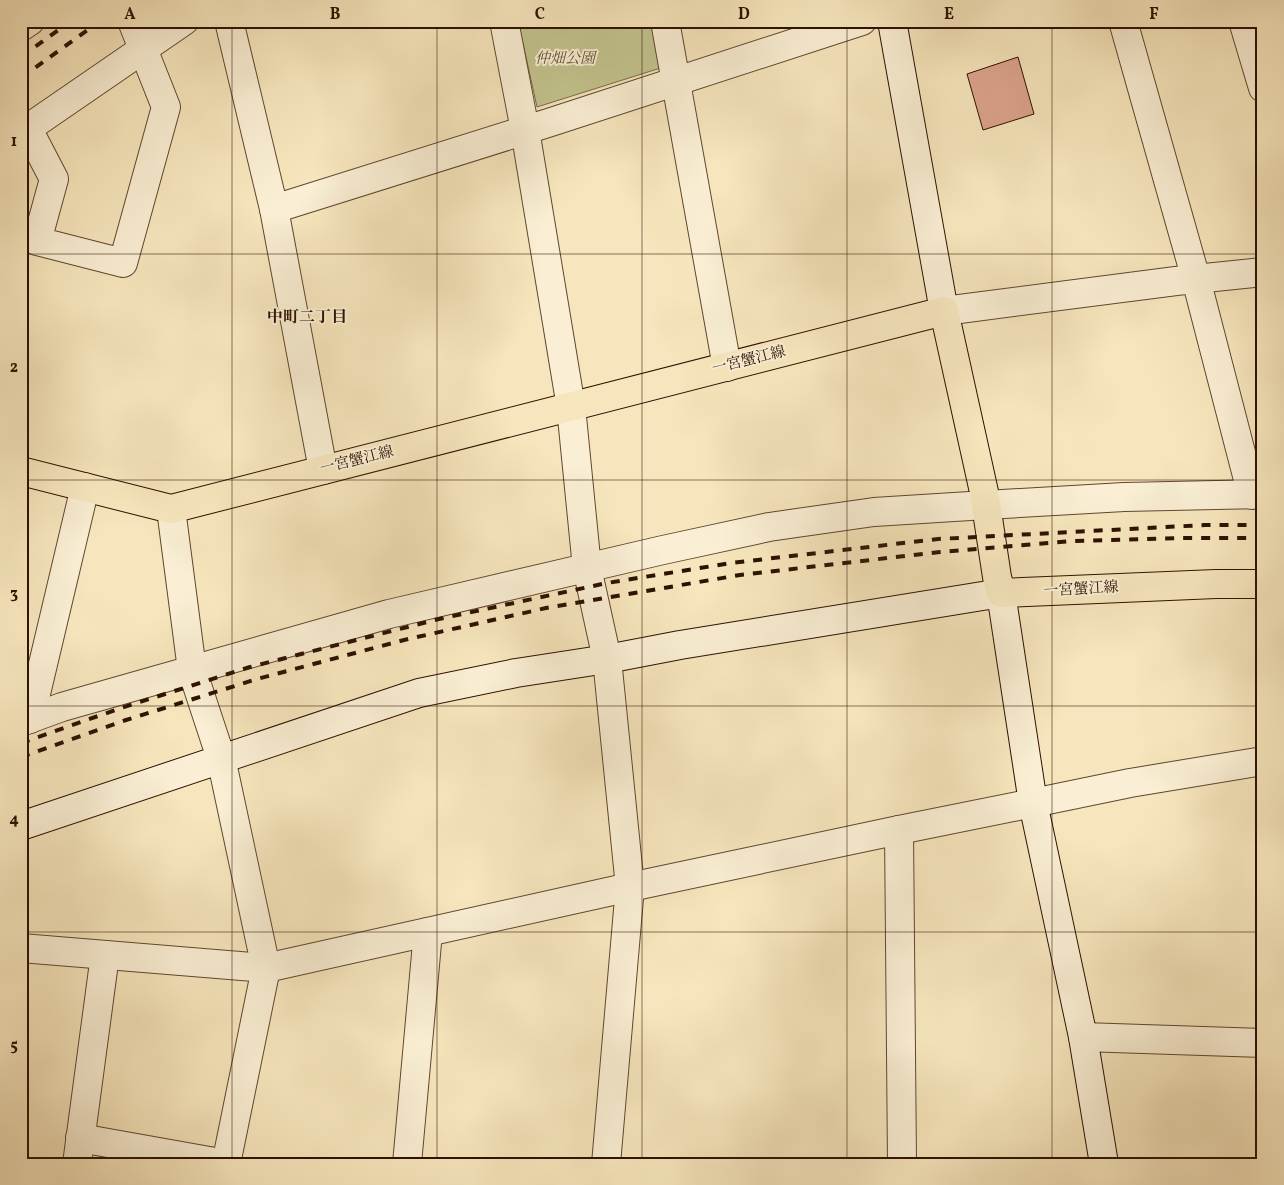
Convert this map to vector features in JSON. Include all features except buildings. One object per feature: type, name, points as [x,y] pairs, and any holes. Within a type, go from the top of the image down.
[{"type":"main road","name":"一宮蟹江線","points":[[21,471],[171,509],[944,311]]},
{"type":"main road","points":[[944,311],[986,505],[1001,594]]},
{"type":"main road","name":"一宮蟹江線","points":[[1001,594],[1216,584],[1263,584]]},
{"type":"street","points":[[21,27],[30,21]]},
{"type":"street","points":[[132,21],[143,50],[166,107],[123,263],[37,241],[54,179],[24,131],[143,50],[184,21]]},
{"type":"street","points":[[229,21],[274,209],[323,470]]},
{"type":"street","points":[[504,21],[525,130],[571,407],[586,568],[607,659],[630,887],[606,1164]]},
{"type":"street","points":[[666,21],[728,366]]},
{"type":"street","points":[[274,209],[862,21]]},
{"type":"street","points":[[892,21],[944,311],[1263,272]]},
{"type":"street","points":[[26,721],[62,707],[390,614],[769,527],[874,512],[1124,497],[1258,494],[1123,21]]},
{"type":"street","points":[[1243,21],[1263,88]]},
{"type":"street","points":[[26,721],[85,487]]},
{"type":"street","points":[[105,955],[78,1151],[226,1164],[266,968],[221,758],[192,670],[171,509]]},
{"type":"street","points":[[21,826],[419,692],[516,673],[607,659],[680,645],[1001,594],[1034,804],[1083,1037],[1104,1164]]},
{"type":"street","points":[[21,948],[266,968],[630,887],[899,830],[1130,783],[1263,761]]},
{"type":"street","points":[[899,830],[902,1164]]},
{"type":"street","points":[[407,1164],[428,932]]},
{"type":"street","points":[[1083,1037],[1263,1043]]},
{"type":"green space","name":"仲畑公園","points":[[518,21],[660,21],[667,66],[537,107]]},
{"type":"railway","points":[[21,57],[71,21]]},
{"type":"railway","points":[[21,78],[100,21]]},
{"type":"railway","points":[[21,743],[121,708],[250,667],[439,619],[607,583],[731,563],[938,539],[1205,525],[1263,525]]},
{"type":"railway","points":[[21,757],[126,720],[257,679],[404,640],[546,608],[740,575],[940,552],[1071,541],[1263,538]]},
{"type":"district","name":"中町二丁目","points":[[307,318]]}]
